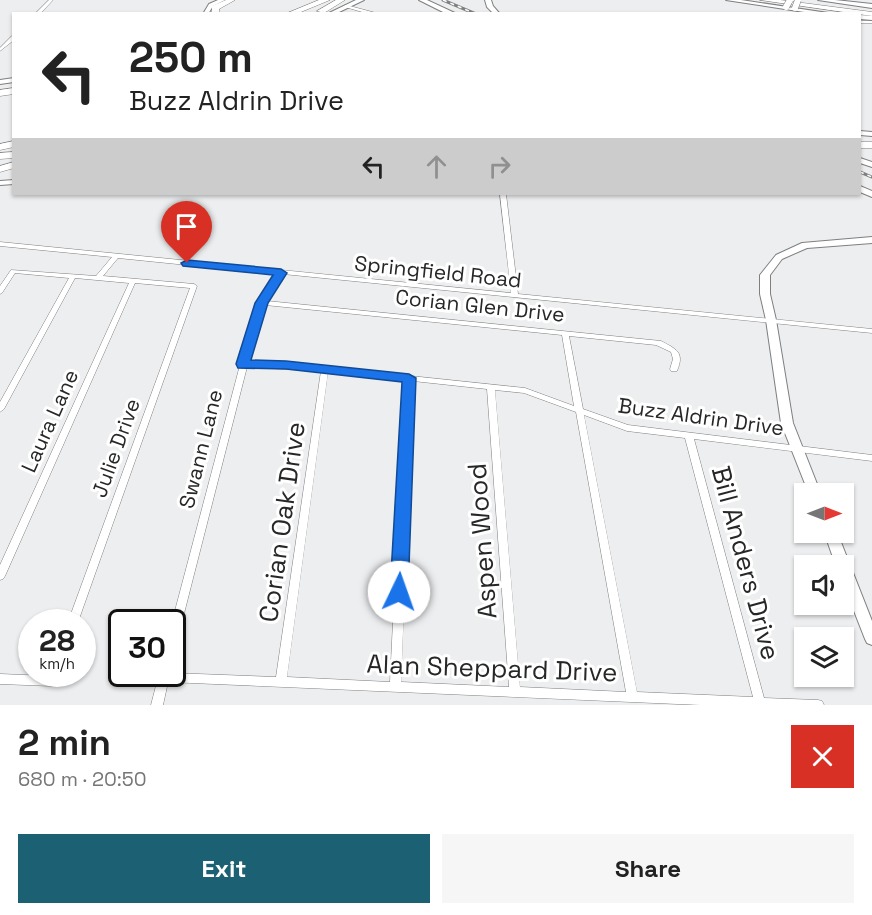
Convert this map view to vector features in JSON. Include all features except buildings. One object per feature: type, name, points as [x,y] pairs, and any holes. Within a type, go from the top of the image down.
[{"type":"highway","points":[[216,12],[215,8],[231,0]]},
{"type":"highway","points":[[294,12],[326,0]]},
{"type":"highway","points":[[310,12],[336,0]]},
{"type":"highway","points":[[764,0],[847,4],[872,14]]},
{"type":"highway","points":[[322,12],[343,3]]},
{"type":"highway","points":[[298,12],[316,4]]},
{"type":"highway","points":[[787,4],[855,12]]},
{"type":"main road","points":[[422,0],[449,12]]},
{"type":"street","points":[[39,12],[51,0]]},
{"type":"street","points":[[207,12],[212,5],[222,0]]},
{"type":"street","points":[[343,3],[361,0]]},
{"type":"street","points":[[488,0],[489,7],[495,12]]},
{"type":"street","points":[[729,0],[787,4],[795,8],[820,12]]},
{"type":"street","points":[[795,8],[798,0]]},
{"type":"street","points":[[821,0],[847,4]]},
{"type":"street","points":[[343,3],[369,12]]},
{"type":"street","points":[[0,50],[12,39]]},
{"type":"street","points":[[502,195],[515,296]]},
{"type":"street","points":[[811,483],[788,423],[765,294],[765,275],[779,256],[805,245],[834,241],[872,240]]},
{"type":"street","name":"Springfield Road","points":[[0,244],[872,331]]},
{"type":"street","points":[[98,278],[116,256]]},
{"type":"street","points":[[0,292],[14,271],[134,281]]},
{"type":"street","name":"Swann Lane","points":[[180,609],[243,364],[262,303],[281,273]]},
{"type":"street","points":[[0,409],[73,276]]},
{"type":"street","name":"Julie Drive","points":[[79,609],[195,286],[134,281]]},
{"type":"street","name":"Laura Lane","points":[[0,576],[134,281]]},
{"type":"street","name":"Corian Glen Drive","points":[[262,303],[658,343],[674,351],[677,359],[674,369]]},
{"type":"street","points":[[565,333],[632,695]]},
{"type":"street","name":"Buzz Aldrin Drive","points":[[243,364],[325,369],[525,391],[627,428],[872,458]]},
{"type":"street","name":"Corian Oak Drive","points":[[281,682],[325,369]]},
{"type":"street","points":[[395,687],[409,378]]},
{"type":"street","name":"Aspen Wood","points":[[491,387],[515,692]]},
{"type":"street","name":"Bill Anders Drive","points":[[689,436],[760,702]]},
{"type":"street","points":[[834,543],[872,639]]},
{"type":"street","name":"Alan Sheppard Drive","points":[[186,676],[818,705]]},
{"type":"street","points":[[0,679],[18,678]]},
{"type":"street","points":[[157,705],[161,687]]},
{"type":"railway","points":[[443,0],[471,12]]},
{"type":"railway","points":[[861,172],[872,177]]},
{"type":"route","points":[[187,263],[281,273],[268,290],[262,303],[243,364],[286,365],[409,378],[399,592]]}]
